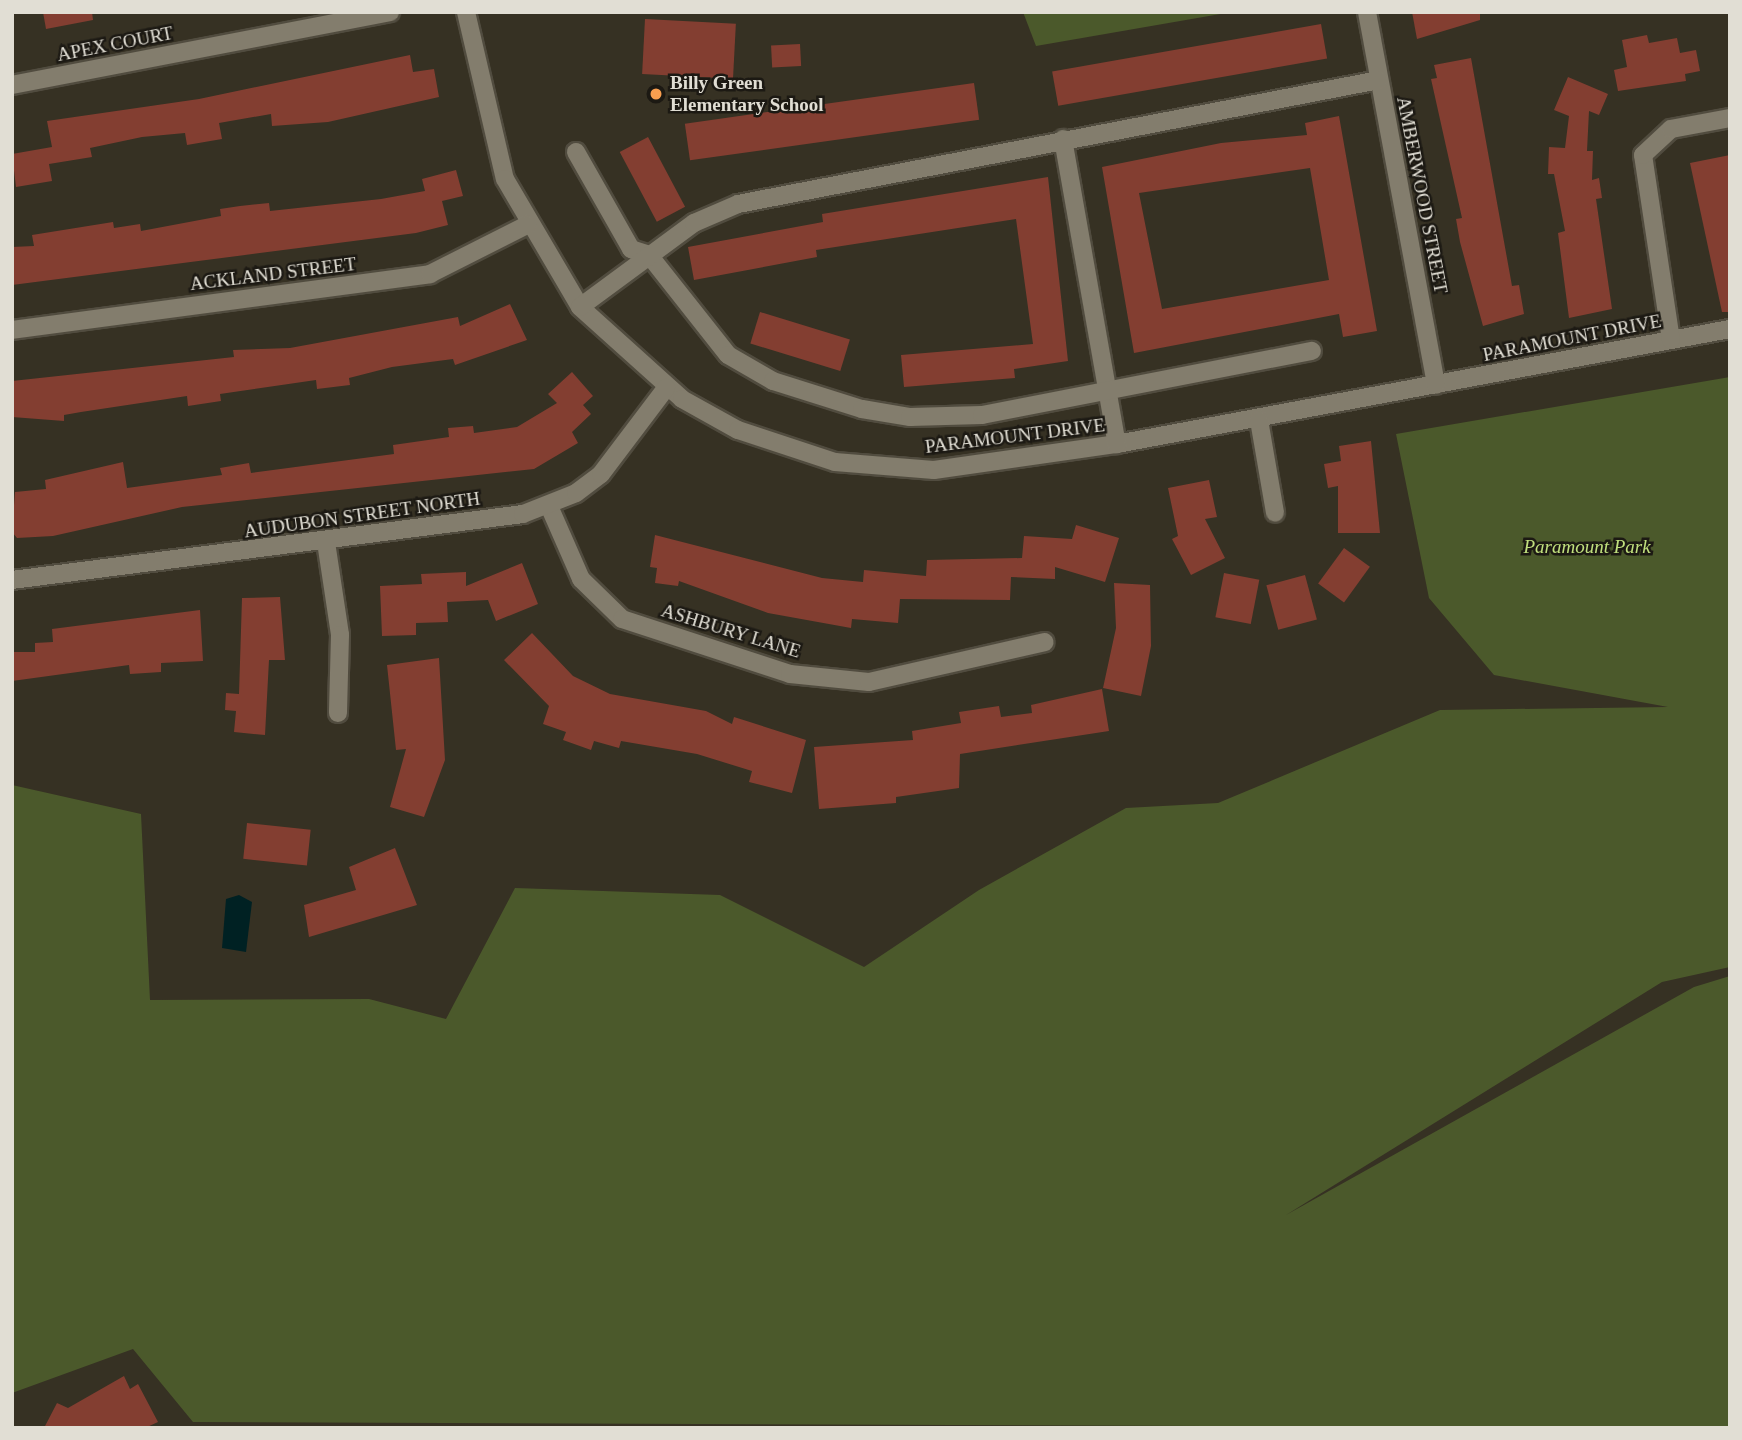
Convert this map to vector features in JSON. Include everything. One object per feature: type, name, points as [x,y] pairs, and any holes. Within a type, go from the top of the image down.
[{"type":"street","name":"APEX COURT","points":[[12,86],[390,12]]},
{"type":"street","name":"PARAMOUNT DRIVE","points":[[466,12],[495,143],[527,225],[580,307],[666,388],[738,430],[835,461],[881,469],[934,470],[1117,444],[1259,420],[1730,329]]},
{"type":"street","name":"AMBERWOOD STREET","points":[[1367,12],[1436,385]]},
{"type":"street","points":[[580,307],[649,255],[738,204],[1379,80]]},
{"type":"street","points":[[1671,340],[1643,155],[1671,129],[1730,118]]},
{"type":"street","points":[[1063,139],[1117,444]]},
{"type":"street","points":[[576,152],[631,249],[649,255],[728,355],[773,381],[849,406],[944,418],[1312,351]]},
{"type":"street","name":"ACKLAND STREET","points":[[12,330],[430,274],[527,225]]},
{"type":"street","name":"AUDUBON STREET NORTH","points":[[12,580],[326,542],[549,506],[601,474],[666,388]]},
{"type":"street","points":[[1259,420],[1275,513]]},
{"type":"street","name":"ASHBURY LANE","points":[[549,506],[581,579],[622,619],[790,674],[869,682],[1045,642]]},
{"type":"street","points":[[326,542],[340,635],[338,713]]},
{"type":"green space","points":[[1023,12],[1232,12],[1036,46]]},
{"type":"green space","name":"Paramount Park","points":[[1730,377],[1730,967],[1662,982],[1286,1215],[1694,987],[1730,976],[1730,1428],[193,1422],[133,1349],[12,1393],[12,785],[141,814],[150,1000],[369,999],[446,1019],[515,888],[720,895],[864,967],[979,890],[1126,808],[1218,803],[1440,710],[1668,707],[1494,675],[1429,598],[1396,434]]},
{"type":"water","points":[[239,895],[252,902],[246,952],[222,948],[226,899]]},
{"type":"building","points":[[43,12],[92,12],[93,20],[46,29]]},
{"type":"building","points":[[1412,12],[1480,12],[1480,20],[1417,39]]},
{"type":"building","points":[[645,19],[736,24],[733,79],[642,74]]},
{"type":"building","points":[[1321,24],[1327,58],[1058,106],[1052,71]]},
{"type":"building","points":[[1647,35],[1649,43],[1677,38],[1680,53],[1696,50],[1700,71],[1685,74],[1686,81],[1618,91],[1614,70],[1627,67],[1622,40]]},
{"type":"building","points":[[800,44],[801,66],[772,67],[771,46]]},
{"type":"building","points":[[410,55],[413,72],[434,69],[439,97],[328,122],[272,126],[271,114],[219,123],[222,139],[187,145],[185,133],[142,137],[90,148],[92,157],[49,164],[52,181],[16,187],[12,154],[52,147],[47,121],[199,99]]},
{"type":"building","points":[[1471,58],[1512,286],[1519,285],[1524,314],[1483,326],[1460,242],[1456,219],[1462,218],[1431,79],[1437,78],[1434,65]]},
{"type":"building","points":[[1568,77],[1608,94],[1599,115],[1589,111],[1587,151],[1593,151],[1592,180],[1599,178],[1602,198],[1596,199],[1612,309],[1569,318],[1558,233],[1565,231],[1554,174],[1548,174],[1549,147],[1565,148],[1569,116],[1554,110]]},
{"type":"building","points":[[974,83],[979,120],[690,160],[685,124]]},
{"type":"building","points":[[1339,116],[1377,331],[1343,337],[1339,314],[1134,353],[1102,167],[1221,143],[1307,135],[1305,123]],"holes":[[[1310,168],[1329,280],[1162,309],[1139,193]]]},
{"type":"building","points":[[648,137],[685,207],[657,222],[620,152]]},
{"type":"building","points":[[1730,155],[1730,312],[1722,312],[1690,163]]},
{"type":"building","points":[[456,170],[463,196],[442,201],[448,225],[416,233],[12,285],[12,247],[34,246],[32,235],[113,222],[114,228],[140,224],[141,231],[221,216],[220,209],[269,203],[270,211],[381,199],[425,191],[422,179]]},
{"type":"building","points":[[1048,177],[1068,361],[1014,369],[1015,378],[904,387],[901,355],[1033,344],[1016,219],[816,250],[817,257],[694,280],[688,247],[823,222],[822,214]]},
{"type":"building","points":[[510,304],[527,340],[455,365],[453,359],[392,367],[349,378],[350,385],[317,389],[316,380],[220,394],[221,401],[188,406],[187,396],[64,415],[64,421],[12,417],[12,381],[234,357],[233,350],[290,348],[458,317],[460,326]]},
{"type":"building","points":[[760,312],[850,339],[840,371],[750,344]]},
{"type":"building","points":[[572,372],[593,396],[583,405],[591,414],[572,432],[578,443],[534,469],[182,507],[53,536],[17,538],[12,532],[15,492],[46,489],[45,480],[123,462],[127,488],[222,475],[220,468],[249,463],[251,473],[394,454],[393,445],[449,437],[448,428],[473,426],[474,433],[517,427],[557,403],[548,394]]},
{"type":"building","points":[[1371,441],[1380,533],[1338,533],[1338,486],[1328,488],[1324,464],[1341,461],[1339,446]]},
{"type":"building","points":[[1209,480],[1217,517],[1205,519],[1225,558],[1191,575],[1172,539],[1178,536],[1168,488]]},
{"type":"building","points":[[1076,525],[1119,538],[1105,582],[1055,567],[1055,579],[1011,577],[1010,600],[900,599],[898,623],[852,619],[851,628],[768,613],[679,581],[678,586],[655,583],[657,568],[650,567],[655,535],[822,578],[863,582],[864,570],[926,576],[927,560],[1022,558],[1024,536],[1072,539]]},
{"type":"building","points":[[1344,548],[1370,567],[1344,602],[1318,584]]},
{"type":"building","points":[[522,563],[538,604],[496,621],[488,600],[447,602],[448,622],[416,623],[416,635],[382,636],[380,586],[422,584],[421,574],[466,572],[466,586]]},
{"type":"building","points":[[1224,573],[1259,580],[1251,624],[1215,617]]},
{"type":"building","points":[[1305,575],[1317,619],[1278,630],[1266,585]]},
{"type":"building","points":[[1114,583],[1150,585],[1151,646],[1141,696],[1103,688],[1116,628]]},
{"type":"building","points":[[280,597],[285,660],[269,660],[265,735],[234,732],[236,711],[225,710],[226,693],[239,694],[242,598]]},
{"type":"building","points":[[200,610],[203,661],[161,663],[161,672],[130,674],[129,665],[12,681],[12,652],[35,652],[35,643],[53,642],[52,629]]},
{"type":"building","points":[[532,633],[573,676],[610,694],[706,711],[732,724],[734,717],[806,740],[792,793],[749,782],[752,771],[697,754],[621,741],[619,748],[594,741],[591,750],[563,740],[566,732],[543,724],[549,706],[504,660]]},
{"type":"building","points":[[439,658],[445,760],[424,817],[390,807],[406,749],[396,750],[387,665]]},
{"type":"building","points":[[1102,689],[1109,731],[960,754],[959,788],[896,797],[896,803],[819,809],[814,747],[913,740],[912,731],[961,723],[959,712],[999,706],[1001,717],[1032,713],[1031,705]]},
{"type":"building","points":[[247,823],[311,830],[307,865],[243,859]]},
{"type":"building","points":[[395,848],[417,905],[309,937],[304,905],[356,890],[349,867]]},
{"type":"building","points":[[124,1376],[130,1389],[138,1384],[158,1422],[145,1428],[44,1428],[57,1403],[68,1408]]},
{"type":"place","name":"Billy Green Elementary School","points":[[656,94]]}]
